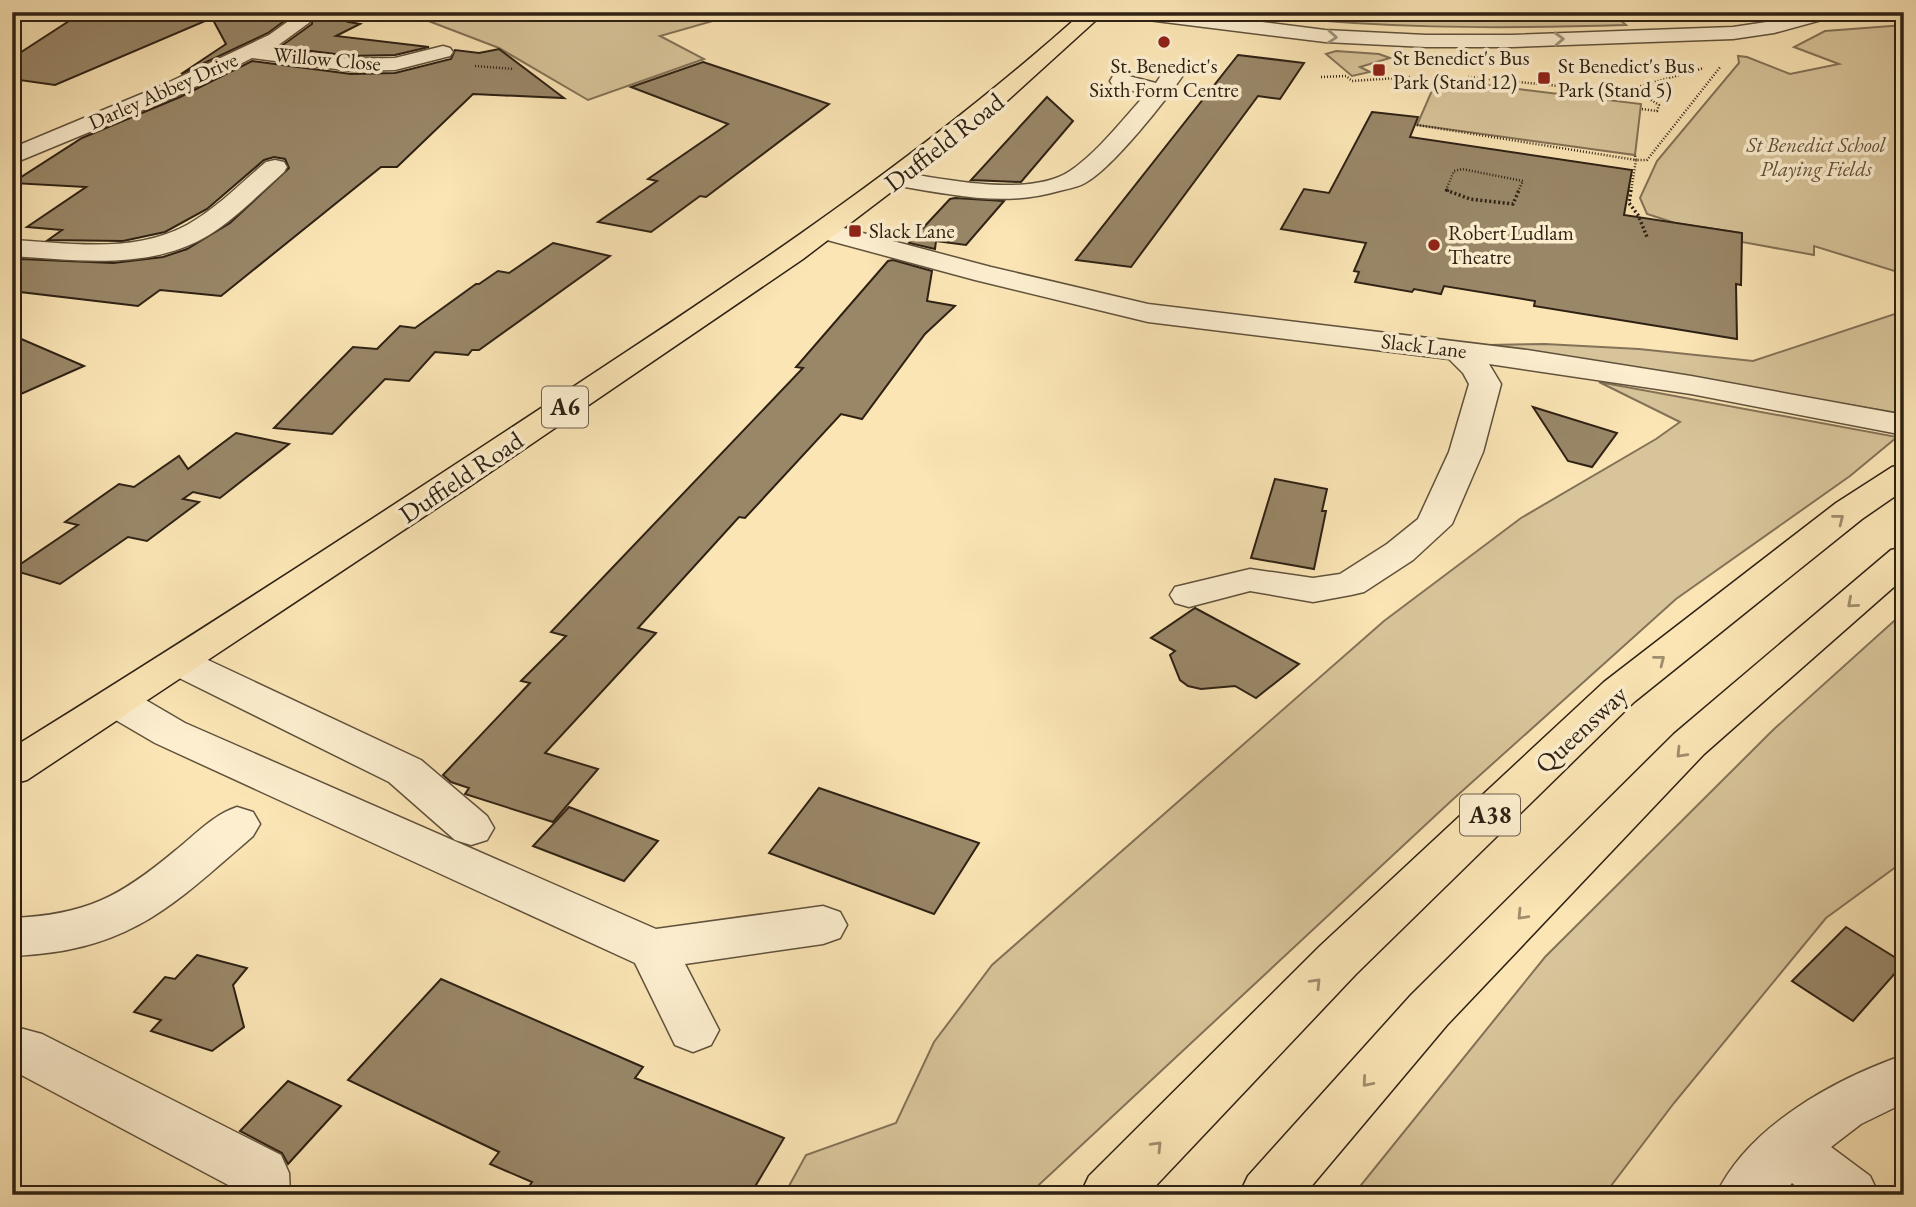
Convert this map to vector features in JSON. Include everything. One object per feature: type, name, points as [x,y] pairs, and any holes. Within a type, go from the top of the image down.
[{"type":"main road","name":"Duffield Road","points":[[12,769],[316,574],[825,231],[899,179],[997,101],[1095,12]]},
{"type":"main road","name":"Queensway","points":[[1109,1195],[1338,960],[1619,692],[1849,511],[1904,474]]},
{"type":"main road","points":[[1268,1195],[1429,1010],[1689,744],[1904,558]]},
{"type":"street","name":"Darley Abbey Drive","points":[[12,157],[24,145],[170,90],[251,52],[293,30],[300,22],[300,12]]},
{"type":"street","points":[[1132,12],[1325,36],[1426,41],[1733,33],[1774,27],[1829,12]]},
{"type":"street","name":"Willow Close","points":[[251,52],[351,65],[394,64],[443,52]]},
{"type":"street","points":[[899,179],[987,193],[1032,191],[1076,178],[1101,157],[1168,81],[1121,81]]},
{"type":"street","points":[[12,248],[115,253],[157,246],[183,237],[211,221],[275,167]]},
{"type":"street","name":"Slack Lane","points":[[825,231],[985,274],[1148,313],[1457,350],[1691,385],[1904,425]]},
{"type":"street","points":[[1189,595],[1250,580],[1314,590],[1351,584],[1400,552],[1434,524],[1466,452],[1485,384],[1476,368],[1457,350]]},
{"type":"street","points":[[179,662],[405,771],[471,828]]},
{"type":"street","points":[[117,702],[170,733],[653,949],[823,925]]},
{"type":"street","points":[[12,937],[74,930],[99,924],[139,905],[237,824]]},
{"type":"street","points":[[653,949],[693,1030]]},
{"type":"street","points":[[12,1048],[23,1050],[261,1173],[261,1195]]},
{"type":"street","points":[[1745,1195],[1788,1147],[1842,1107],[1904,1078]]},
{"type":"street","points":[[1788,1147],[1850,1195]]},
{"type":"path","points":[[1417,125],[1647,160],[1725,61]]},
{"type":"path","points":[[1467,77],[1620,92],[1636,90],[1712,64]]},
{"type":"path","points":[[1321,77],[1346,76],[1352,81],[1414,76]]},
{"type":"path","points":[[1636,90],[1659,105],[1657,111],[1641,109]]},
{"type":"path","points":[[1636,157],[1629,203],[1638,215],[1647,237]]},
{"type":"path","points":[[1462,169],[1516,177],[1523,181],[1513,204],[1458,196],[1446,190],[1454,171],[1462,169]]},
{"type":"green space","points":[[405,12],[701,12],[720,19],[660,36],[704,59],[588,100],[499,48]]},
{"type":"green space","points":[[1239,12],[1738,12],[1719,16],[1619,19],[1626,25],[1480,27],[1383,25]]},
{"type":"green space","name":"St Benedict School Playing Fields","points":[[1904,25],[1904,274],[1814,246],[1814,255],[1742,242],[1742,233],[1675,223],[1647,214],[1640,198],[1657,161],[1739,63],[1738,56],[1790,74],[1839,64],[1794,47],[1825,31]]},
{"type":"green space","points":[[1336,51],[1379,54],[1390,58],[1360,67],[1370,72],[1352,76],[1326,54]]},
{"type":"green space","points":[[1437,79],[1641,104],[1635,155],[1417,125]]},
{"type":"green space","points":[[1904,305],[1904,414],[1488,345],[1545,344],[1639,349],[1753,361],[1901,312]]},
{"type":"green space","points":[[1599,382],[1897,437],[1850,476],[1676,599],[1450,802],[1028,1195],[784,1195],[806,1155],[896,1123],[934,1042],[992,965],[1384,621],[1521,518],[1656,439],[1680,422]]},
{"type":"green space","points":[[1904,612],[1904,861],[1826,918],[1674,1103],[1604,1195],[1353,1195],[1545,957],[1773,730]]},
{"type":"building","points":[[83,12],[287,12],[287,19],[268,33],[181,74],[226,44],[212,18],[55,85],[12,79],[12,58]]},
{"type":"building","points":[[313,12],[370,12],[349,22],[360,24],[336,36],[429,47],[395,55],[351,56],[280,47],[312,24]]},
{"type":"building","points":[[499,49],[564,98],[473,94],[397,167],[381,167],[221,296],[160,290],[138,306],[12,291],[12,264],[20,259],[113,263],[163,257],[187,249],[230,223],[289,168],[285,159],[274,157],[264,160],[207,209],[165,232],[123,241],[48,240],[62,230],[27,227],[86,187],[12,183],[82,138],[180,97],[252,61],[351,74],[395,73],[451,59],[455,50],[479,53]]},
{"type":"building","points":[[1238,55],[1304,63],[1280,99],[1258,96],[1131,267],[1076,260]]},
{"type":"building","points":[[703,62],[829,104],[706,197],[700,196],[651,232],[598,222],[657,181],[648,179],[728,124],[631,87]]},
{"type":"building","points":[[1047,97],[1073,121],[1021,182],[971,180]]},
{"type":"building","points":[[1372,112],[1418,117],[1410,137],[1632,170],[1624,215],[1742,233],[1741,285],[1736,284],[1737,339],[1534,306],[1535,301],[1444,286],[1441,294],[1355,282],[1359,272],[1354,271],[1366,243],[1281,229],[1304,189],[1329,193]]},
{"type":"building","points":[[950,199],[1004,201],[966,245],[936,241],[935,249],[909,243]]},
{"type":"building","points":[[553,243],[610,256],[479,350],[472,350],[468,355],[435,352],[409,381],[385,379],[332,434],[274,428],[353,347],[377,349],[400,326],[415,328],[476,284],[498,271],[509,273]]},
{"type":"building","points":[[888,261],[932,271],[927,301],[955,306],[925,334],[862,419],[841,414],[745,518],[739,517],[638,628],[656,633],[545,753],[598,769],[553,822],[465,794],[469,788],[451,782],[443,775],[530,683],[521,681],[566,636],[551,632],[803,368],[796,367]]},
{"type":"building","points":[[12,335],[84,366],[12,398]]},
{"type":"building","points":[[1533,407],[1617,433],[1592,467],[1568,461]]},
{"type":"building","points":[[236,433],[289,444],[220,498],[193,492],[183,499],[199,502],[147,541],[128,537],[60,584],[12,570],[78,525],[65,522],[119,484],[134,487],[179,456],[188,469]]},
{"type":"building","points":[[1275,479],[1327,489],[1322,511],[1326,511],[1314,569],[1251,558]]},
{"type":"building","points":[[1195,608],[1299,664],[1256,698],[1235,686],[1201,689],[1188,686],[1180,680],[1170,655],[1175,651],[1151,638]]},
{"type":"building","points":[[819,788],[979,843],[934,914],[769,853]]},
{"type":"building","points":[[569,807],[658,841],[624,881],[533,846]]},
{"type":"building","points":[[1846,927],[1904,963],[1853,1021],[1792,981]]},
{"type":"building","points":[[197,955],[247,968],[233,985],[244,1027],[212,1051],[151,1031],[161,1020],[134,1012],[165,977],[175,979]]},
{"type":"building","points":[[441,979],[643,1067],[635,1078],[784,1138],[750,1195],[523,1195],[532,1182],[490,1164],[499,1152],[348,1080]]},
{"type":"building","points":[[288,1081],[341,1106],[288,1164],[282,1153],[240,1131]]},
{"type":"place","name":"St. Benedict's Sixth Form Centre","points":[[1164,42]]},
{"type":"place","name":"St Benedict's Bus Park (Stand 12)","points":[[1379,70]]},
{"type":"place","name":"St Benedict's Bus Park (Stand 5)","points":[[1544,78]]},
{"type":"place","name":"Slack Lane","points":[[855,231]]},
{"type":"place","name":"Robert Ludlam Theatre","points":[[1434,245]]}]
